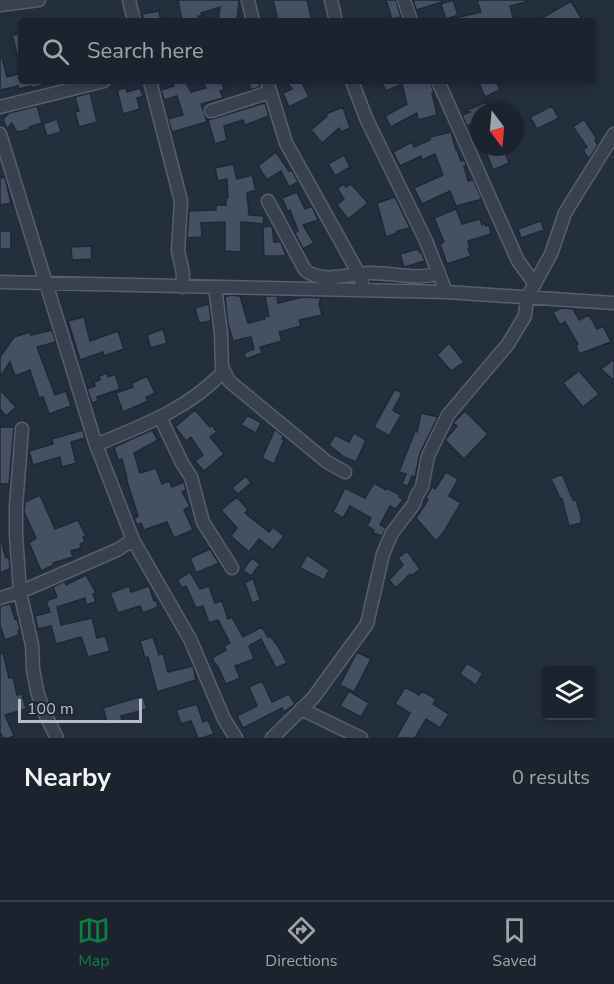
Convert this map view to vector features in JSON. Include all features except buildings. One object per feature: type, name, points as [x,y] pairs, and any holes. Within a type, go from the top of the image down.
[{"type":"street","points":[[0,4],[39,0]]},
{"type":"street","points":[[129,0],[133,18]]},
{"type":"street","points":[[248,0],[252,18]]},
{"type":"street","points":[[331,0],[335,18]]},
{"type":"street","points":[[404,0],[410,18]]},
{"type":"street","points":[[0,107],[92,84]]},
{"type":"street","points":[[155,84],[181,201],[178,250],[183,273],[182,287]]},
{"type":"street","points":[[353,84],[366,118],[426,241],[446,292]]},
{"type":"street","points":[[439,84],[518,261],[535,284]]},
{"type":"street","points":[[210,111],[268,87],[286,142],[360,274],[364,290]]},
{"type":"street","points":[[0,134],[95,442],[133,540],[190,639],[224,719],[236,738]]},
{"type":"street","points":[[272,738],[313,698],[367,624],[383,554],[392,533],[414,504],[422,488],[428,456],[448,415],[508,344],[525,316],[527,298],[551,254],[565,213],[614,134]]},
{"type":"street","points":[[268,201],[305,270],[311,275],[344,278],[371,273],[419,278],[439,273]]},
{"type":"street","points":[[0,282],[446,292],[614,303]]},
{"type":"street","points":[[215,287],[223,372],[229,381],[318,455],[345,472]]},
{"type":"street","points":[[95,442],[103,442],[161,419],[214,382],[223,372]]},
{"type":"street","points":[[161,419],[182,464],[191,477],[203,522],[232,568]]},
{"type":"street","points":[[22,429],[16,506],[20,592],[30,634],[33,669],[38,691],[44,712],[57,738]]},
{"type":"street","points":[[0,598],[20,592],[117,550],[133,540]]},
{"type":"street","points":[[301,709],[360,738]]}]
